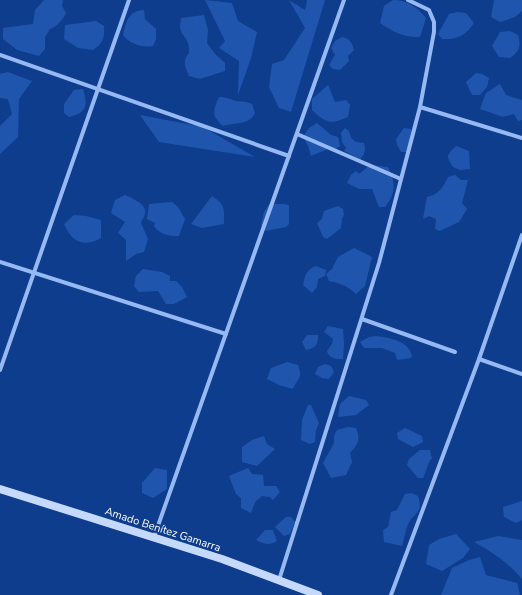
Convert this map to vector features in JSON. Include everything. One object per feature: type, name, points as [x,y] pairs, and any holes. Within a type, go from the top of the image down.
[{"type":"main road","name":"Amado Benítez Gamarra","points":[[0,489],[154,537],[318,595]]},
{"type":"street","points":[[0,370],[129,0]]},
{"type":"street","points":[[154,537],[344,0]]},
{"type":"street","points":[[279,580],[379,264],[420,107],[434,32],[434,22],[429,10],[408,0]]},
{"type":"street","points":[[0,55],[289,156]]},
{"type":"street","points":[[420,107],[522,137]]},
{"type":"street","points":[[297,134],[401,179]]},
{"type":"street","points":[[391,595],[479,359],[522,235]]},
{"type":"street","points":[[0,262],[226,334]]},
{"type":"street","points":[[362,319],[455,352]]},
{"type":"street","points":[[479,359],[522,374]]},
{"type":"shaded area","points":[[44,0],[63,0],[62,6],[66,13],[65,16],[57,25],[50,29],[45,37],[45,49],[39,56],[17,50],[3,39],[3,28],[33,24],[35,10]]},
{"type":"shaded area","points":[[205,0],[232,3],[238,21],[257,32],[251,58],[238,95],[239,61],[219,48],[225,41]]},
{"type":"shaded area","points":[[289,0],[305,10],[307,0],[325,0],[291,112],[279,108],[269,87],[272,64],[284,60],[305,28]]},
{"type":"shaded area","points":[[393,0],[403,1],[411,5],[426,18],[420,37],[399,34],[380,23],[384,6]]},
{"type":"shaded area","points":[[494,0],[522,0],[522,11],[515,17],[500,22],[491,17]]},
{"type":"shaded area","points":[[144,10],[145,19],[156,29],[156,39],[153,46],[136,45],[123,35],[131,15],[134,12]]},
{"type":"shaded area","points":[[457,12],[466,13],[474,23],[468,31],[457,38],[442,39],[438,34],[449,14]]},
{"type":"shaded area","points":[[204,15],[208,30],[207,43],[215,54],[225,63],[225,71],[200,79],[189,76],[186,69],[185,59],[189,53],[189,48],[180,27],[181,18]]},
{"type":"shaded area","points":[[96,21],[104,26],[104,34],[101,43],[93,50],[78,48],[64,39],[65,25]]},
{"type":"shaded area","points":[[510,31],[518,35],[518,51],[510,58],[499,57],[492,46],[500,32]]},
{"type":"shaded area","points":[[342,37],[350,41],[354,50],[348,56],[349,61],[340,70],[333,69],[329,65],[335,55],[331,48],[335,41]]},
{"type":"shaded area","points":[[8,72],[32,81],[19,99],[18,137],[0,154],[0,126],[12,114],[8,99],[0,98],[0,74]]},
{"type":"shaded area","points":[[476,73],[482,74],[489,78],[487,87],[480,95],[472,95],[466,82]]},
{"type":"shaded area","points":[[500,84],[506,95],[522,100],[522,120],[518,121],[514,114],[503,117],[480,109],[486,93]]},
{"type":"shaded area","points":[[328,85],[335,102],[346,100],[350,105],[348,117],[332,122],[321,118],[312,110],[312,99]]},
{"type":"shaded area","points":[[83,89],[86,104],[85,108],[83,111],[69,117],[64,113],[64,104],[74,90]]},
{"type":"shaded area","points":[[219,97],[252,104],[255,113],[245,122],[223,126],[216,119],[214,113]]},
{"type":"shaded area","points":[[140,115],[203,127],[255,157],[159,142]]},
{"type":"shaded area","points":[[317,123],[331,135],[338,137],[340,146],[334,150],[328,149],[311,156],[303,137],[309,128]]},
{"type":"shaded area","points":[[345,128],[349,131],[351,138],[356,142],[364,143],[365,152],[360,159],[344,151],[346,148],[342,142],[341,133]]},
{"type":"shaded area","points":[[404,128],[411,129],[413,138],[407,152],[401,152],[397,145],[396,139]]},
{"type":"shaded area","points":[[456,146],[469,151],[470,169],[460,170],[453,167],[448,156]]},
{"type":"shaded area","points":[[370,165],[388,167],[391,173],[394,188],[389,202],[385,207],[379,207],[372,189],[359,189],[347,183],[351,175],[356,171],[359,174]]},
{"type":"shaded area","points":[[455,175],[461,180],[468,180],[462,203],[467,209],[459,222],[440,231],[435,229],[436,219],[429,216],[423,219],[427,197],[438,192],[448,177]]},
{"type":"shaded area","points":[[125,195],[142,204],[144,207],[145,214],[141,223],[148,239],[144,252],[136,254],[126,261],[126,240],[118,233],[125,222],[111,213],[115,200]]},
{"type":"shaded area","points":[[212,196],[222,205],[224,224],[202,228],[191,224]]},
{"type":"shaded area","points":[[172,202],[178,207],[185,219],[179,236],[172,236],[162,233],[156,229],[154,226],[155,223],[147,219],[149,204]]},
{"type":"shaded area","points":[[269,204],[289,205],[289,224],[286,227],[266,231],[261,225],[264,212]]},
{"type":"shaded area","points":[[338,206],[343,209],[344,215],[341,228],[327,239],[323,237],[317,223],[322,219],[324,211]]},
{"type":"shaded area","points":[[74,215],[86,216],[101,220],[101,238],[89,243],[79,242],[74,239],[64,224]]},
{"type":"shaded area","points":[[354,248],[372,257],[365,286],[356,294],[344,285],[329,281],[326,274],[332,269],[338,257]]},
{"type":"shaded area","points":[[316,266],[326,270],[325,276],[318,279],[317,287],[312,293],[303,285],[304,278],[310,269]]},
{"type":"shaded area","points":[[143,269],[162,272],[170,276],[170,281],[176,281],[182,287],[187,297],[174,304],[166,304],[158,291],[139,292],[134,286],[136,276]]},
{"type":"shaded area","points":[[328,326],[343,329],[343,359],[333,358],[328,354],[327,351],[332,344],[333,339],[324,332]]},
{"type":"shaded area","points":[[307,335],[318,335],[318,339],[316,346],[306,350],[302,342]]},
{"type":"shaded area","points":[[377,336],[393,339],[403,344],[410,351],[412,356],[411,358],[397,360],[395,353],[382,348],[364,348],[360,342],[369,337]]},
{"type":"shaded area","points":[[287,362],[298,365],[300,373],[300,376],[293,389],[279,385],[267,379],[271,368]]},
{"type":"shaded area","points":[[325,364],[331,366],[334,372],[329,379],[322,378],[315,374],[318,367]]},
{"type":"shaded area","points":[[349,396],[366,400],[369,405],[356,415],[338,417],[340,404]]},
{"type":"shaded area","points":[[308,405],[311,405],[319,423],[316,430],[315,442],[310,444],[301,440],[302,420]]},
{"type":"shaded area","points":[[348,427],[356,428],[358,436],[358,442],[350,453],[352,462],[346,475],[331,478],[323,463],[334,443],[334,436],[337,430]]},
{"type":"shaded area","points":[[405,428],[422,436],[423,442],[413,447],[398,439],[397,433]]},
{"type":"shaded area","points":[[264,436],[267,444],[275,449],[257,466],[242,462],[242,447],[252,440]]},
{"type":"shaded area","points":[[420,450],[430,450],[432,459],[430,460],[423,478],[418,478],[407,465],[409,459]]},
{"type":"shaded area","points":[[155,468],[167,470],[167,489],[153,498],[142,493],[142,483]]},
{"type":"shaded area","points":[[248,468],[252,474],[263,475],[264,486],[276,486],[280,492],[273,500],[270,497],[262,496],[255,502],[251,513],[241,508],[241,498],[236,494],[229,476]]},
{"type":"shaded area","points":[[411,493],[418,496],[420,507],[406,529],[402,546],[384,542],[383,530],[388,527],[391,512],[397,510],[405,494]]},
{"type":"shaded area","points":[[522,501],[522,520],[516,523],[504,517],[503,507]]},
{"type":"shaded area","points":[[286,517],[291,517],[295,522],[290,534],[284,536],[275,527]]},
{"type":"shaded area","points":[[265,530],[273,530],[277,541],[271,544],[266,544],[256,540]]},
{"type":"shaded area","points":[[456,534],[470,549],[463,558],[442,571],[426,564],[429,545],[439,539]]},
{"type":"shaded area","points":[[498,536],[522,540],[522,579],[500,558],[474,542]]},
{"type":"shaded area","points":[[480,557],[486,575],[517,583],[520,595],[441,595],[452,568],[469,560]]}]
